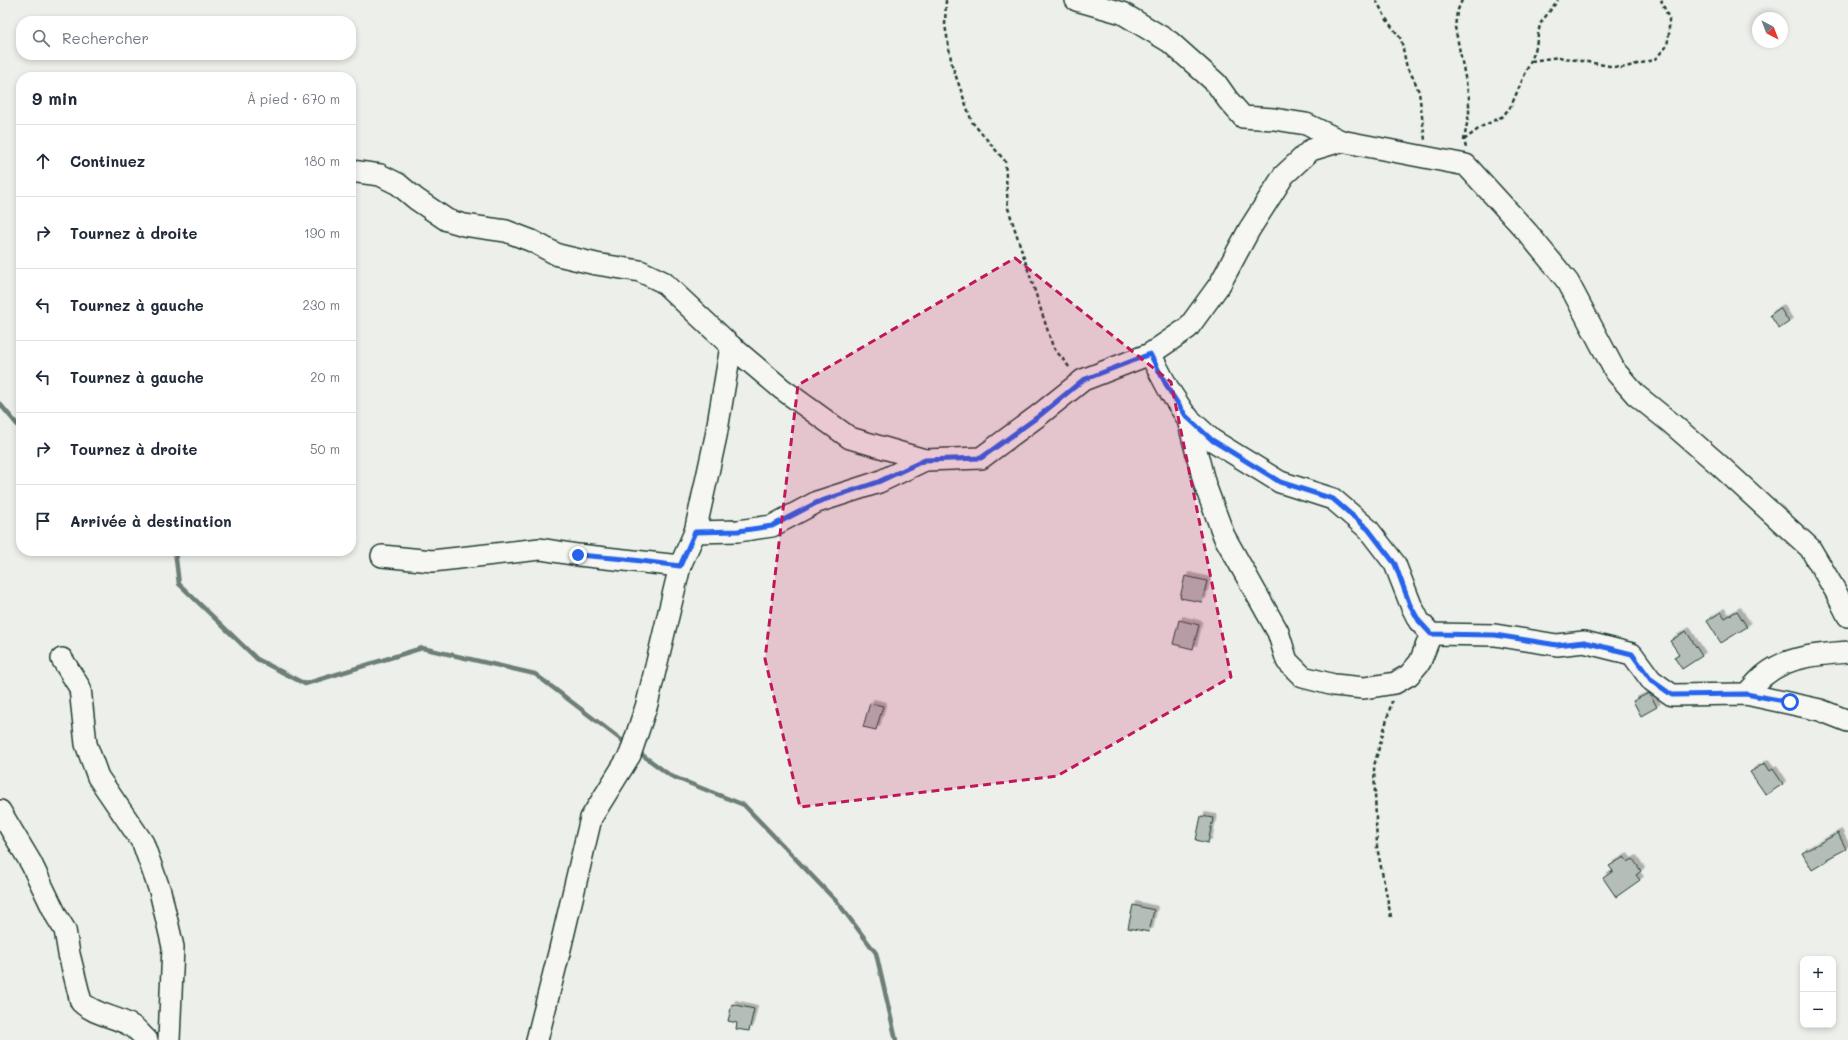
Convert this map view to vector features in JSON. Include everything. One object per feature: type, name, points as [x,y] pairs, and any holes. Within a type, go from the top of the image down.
[{"type":"street","points":[[1076,0],[1122,13],[1170,42],[1216,83],[1243,117],[1306,124],[1341,141],[1466,165],[1527,232],[1568,282],[1615,371],[1636,395],[1711,458],[1810,548],[1836,592],[1848,616]]},
{"type":"street","points":[[356,172],[380,175],[398,184],[416,199],[447,220],[464,225],[506,231],[532,241],[558,255],[596,264],[640,271],[663,282],[731,346],[782,388],[850,438],[925,460],[981,458],[1039,416],[1083,380],[1150,354],[1188,328],[1220,284],[1249,230],[1284,175],[1311,150],[1341,141]]},
{"type":"street","points":[[537,1040],[591,818],[630,754],[647,704],[680,566],[695,532],[716,436],[731,346]]},
{"type":"street","points":[[1150,354],[1169,390],[1186,416],[1212,440],[1280,482],[1333,499],[1368,529],[1395,564],[1410,605],[1419,621],[1431,634],[1495,635],[1557,645],[1584,642],[1632,654],[1651,680],[1672,695],[1746,694],[1820,710],[1848,721]]},
{"type":"street","points":[[1186,416],[1205,485],[1224,536],[1278,632],[1287,661],[1303,677],[1334,685],[1364,688],[1395,683],[1409,675],[1420,662],[1431,634]]},
{"type":"street","points":[[695,532],[738,531],[772,526],[818,502],[878,482],[925,460]]},
{"type":"street","points":[[382,556],[432,561],[540,549],[578,555],[680,566]]},
{"type":"street","points":[[1746,694],[1766,673],[1791,660],[1824,654],[1848,652]]},
{"type":"street","points":[[62,659],[80,688],[86,744],[98,777],[143,844],[160,891],[173,947],[169,1040]]},
{"type":"street","points":[[0,811],[31,863],[57,917],[65,930],[69,954],[81,1002],[93,1010],[129,1024],[146,1040]]},
{"type":"path","points":[[946,0],[945,25],[952,65],[972,122],[1005,161],[1008,208],[1053,347],[1076,375],[1083,380]]},
{"type":"path","points":[[1376,0],[1387,20],[1401,39],[1407,68],[1414,79],[1419,92],[1425,150],[1418,157]]},
{"type":"path","points":[[1462,0],[1457,12],[1455,27],[1469,97],[1469,114],[1464,140],[1466,165]]},
{"type":"path","points":[[1464,140],[1481,127],[1503,116],[1511,106],[1531,61],[1538,38],[1540,24],[1558,0]]},
{"type":"path","points":[[1531,61],[1559,57],[1621,68],[1654,60],[1667,46],[1669,34],[1669,19],[1661,0]]},
{"type":"path","points":[[1391,917],[1377,847],[1374,766],[1395,683]]},
{"type":"highlighted area","points":[[1015,258],[1171,382],[1231,677],[1057,776],[800,807],[765,659],[798,385]]},
{"type":"building","points":[[1780,308],[1789,322],[1779,329],[1770,315]]},
{"type":"building","points":[[1185,576],[1207,581],[1202,602],[1180,598]]},
{"type":"building","points":[[1737,611],[1747,627],[1721,643],[1707,621],[1721,612],[1725,618]]},
{"type":"building","points":[[1179,620],[1199,625],[1193,649],[1173,644]]},
{"type":"building","points":[[1686,631],[1702,656],[1682,669],[1674,657],[1679,654],[1670,641]]},
{"type":"building","points":[[1649,693],[1657,707],[1641,716],[1633,701]]},
{"type":"building","points":[[870,703],[883,706],[876,730],[863,727]]},
{"type":"building","points":[[1765,763],[1770,771],[1773,769],[1783,784],[1766,795],[1750,772]]},
{"type":"building","points":[[1201,816],[1213,818],[1208,843],[1196,840]]},
{"type":"building","points":[[1838,833],[1846,849],[1827,859],[1827,861],[1812,870],[1802,853]]},
{"type":"building","points":[[1624,857],[1628,862],[1633,859],[1641,871],[1636,875],[1640,880],[1616,897],[1603,878],[1613,871],[1609,866]]},
{"type":"building","points":[[1133,905],[1154,910],[1149,932],[1128,928]]},
{"type":"building","points":[[732,1004],[754,1009],[749,1031],[736,1029],[737,1023],[728,1021]]},
{"type":"waterway","points":[[0,404],[16,423]]},
{"type":"waterway","points":[[176,556],[179,584],[257,659],[305,684],[422,648],[535,674],[628,745]]},
{"type":"waterway","points":[[637,751],[671,776],[744,805],[838,903],[876,953],[896,1040]]},
{"type":"route","points":[[578,555],[680,566],[695,532],[738,531],[772,526],[818,502],[878,482],[925,460],[981,458],[1039,416],[1083,380],[1150,354],[1169,390],[1186,416],[1212,440],[1280,482],[1333,499],[1368,529],[1395,564],[1410,605],[1419,621],[1431,634],[1458,636],[1495,635],[1557,645],[1584,642],[1632,654],[1651,680],[1672,695],[1746,694],[1790,702]]}]
